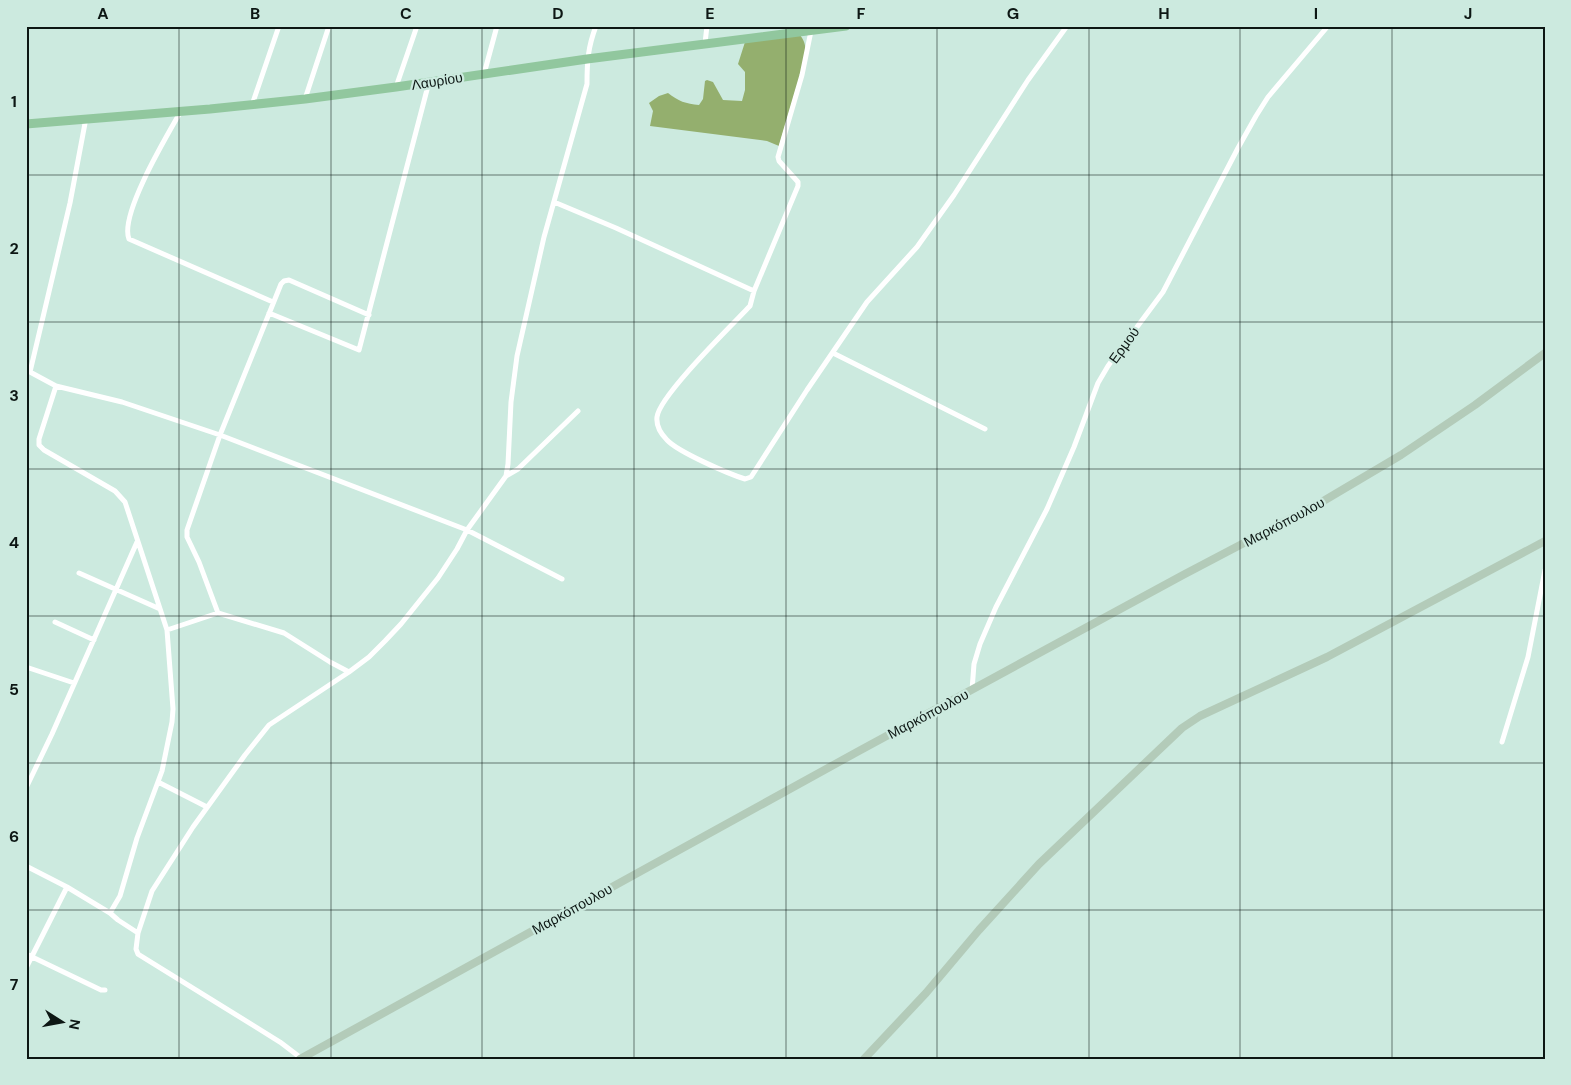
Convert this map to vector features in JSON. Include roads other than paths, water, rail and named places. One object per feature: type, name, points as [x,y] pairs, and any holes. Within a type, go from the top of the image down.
[{"type":"main road","name":"Λαυρίου","points":[[26,124],[305,99],[705,43],[846,26]]},
{"type":"main road","name":"Μαρκόπουλου","points":[[301,1059],[1183,574],[1320,503],[1402,455],[1475,405],[1545,353]]},
{"type":"main road","points":[[864,1059],[926,993],[979,930],[1039,864],[1182,728],[1200,716],[1343,648],[1545,541]]},
{"type":"street","points":[[252,105],[280,26]]},
{"type":"street","points":[[305,99],[328,26]]},
{"type":"street","points":[[396,87],[417,26]]},
{"type":"street","points":[[484,74],[497,26]]},
{"type":"street","points":[[301,1059],[280,1042],[138,954],[136,949],[138,933],[152,891],[169,862],[268,725],[369,657],[401,624],[438,578],[457,550],[467,530],[506,476],[511,402],[517,356],[544,237],[587,84],[589,43],[596,26]]},
{"type":"street","points":[[705,43],[707,26]]},
{"type":"street","points":[[811,31],[802,75],[778,157],[779,161],[798,182],[798,186],[754,291],[750,306],[671,390],[659,408],[656,418],[658,430],[668,442],[685,452],[745,479],[751,477],[807,390],[868,302],[917,247],[985,149],[1028,80],[1068,26]]},
{"type":"street","name":"Ερμού","points":[[972,690],[974,664],[980,644],[996,607],[1047,509],[1074,448],[1098,384],[1108,366],[1163,292],[1225,171],[1268,97],[1328,26]]},
{"type":"street","points":[[269,313],[359,350],[429,82]]},
{"type":"street","points":[[181,111],[152,162],[134,204],[128,226],[129,239],[273,302]]},
{"type":"street","points":[[86,118],[70,203],[28,371],[56,386],[122,402],[220,435],[467,530],[562,579]]},
{"type":"street","points":[[554,202],[754,291]]},
{"type":"street","points":[[218,613],[199,562],[187,537],[188,530],[220,435],[281,284],[289,280],[369,315]]},
{"type":"street","points":[[833,353],[985,429]]},
{"type":"street","points":[[56,386],[38,439],[39,445],[44,450],[121,496],[125,502],[167,630],[173,694],[172,722],[162,771],[120,896],[110,913]]},
{"type":"street","points":[[506,476],[518,470],[578,411]]},
{"type":"street","points":[[26,788],[138,542]]},
{"type":"street","points":[[1502,742],[1528,657],[1545,570]]},
{"type":"street","points":[[79,574],[160,609]]},
{"type":"street","points":[[167,630],[218,613],[284,633],[349,672]]},
{"type":"street","points":[[55,622],[94,640]]},
{"type":"street","points":[[26,667],[74,683]]},
{"type":"street","points":[[158,782],[207,808]]},
{"type":"street","points":[[26,866],[110,913],[138,933]]},
{"type":"street","points":[[26,968],[66,887]]},
{"type":"street","points":[[26,954],[101,990],[106,990]]}]
